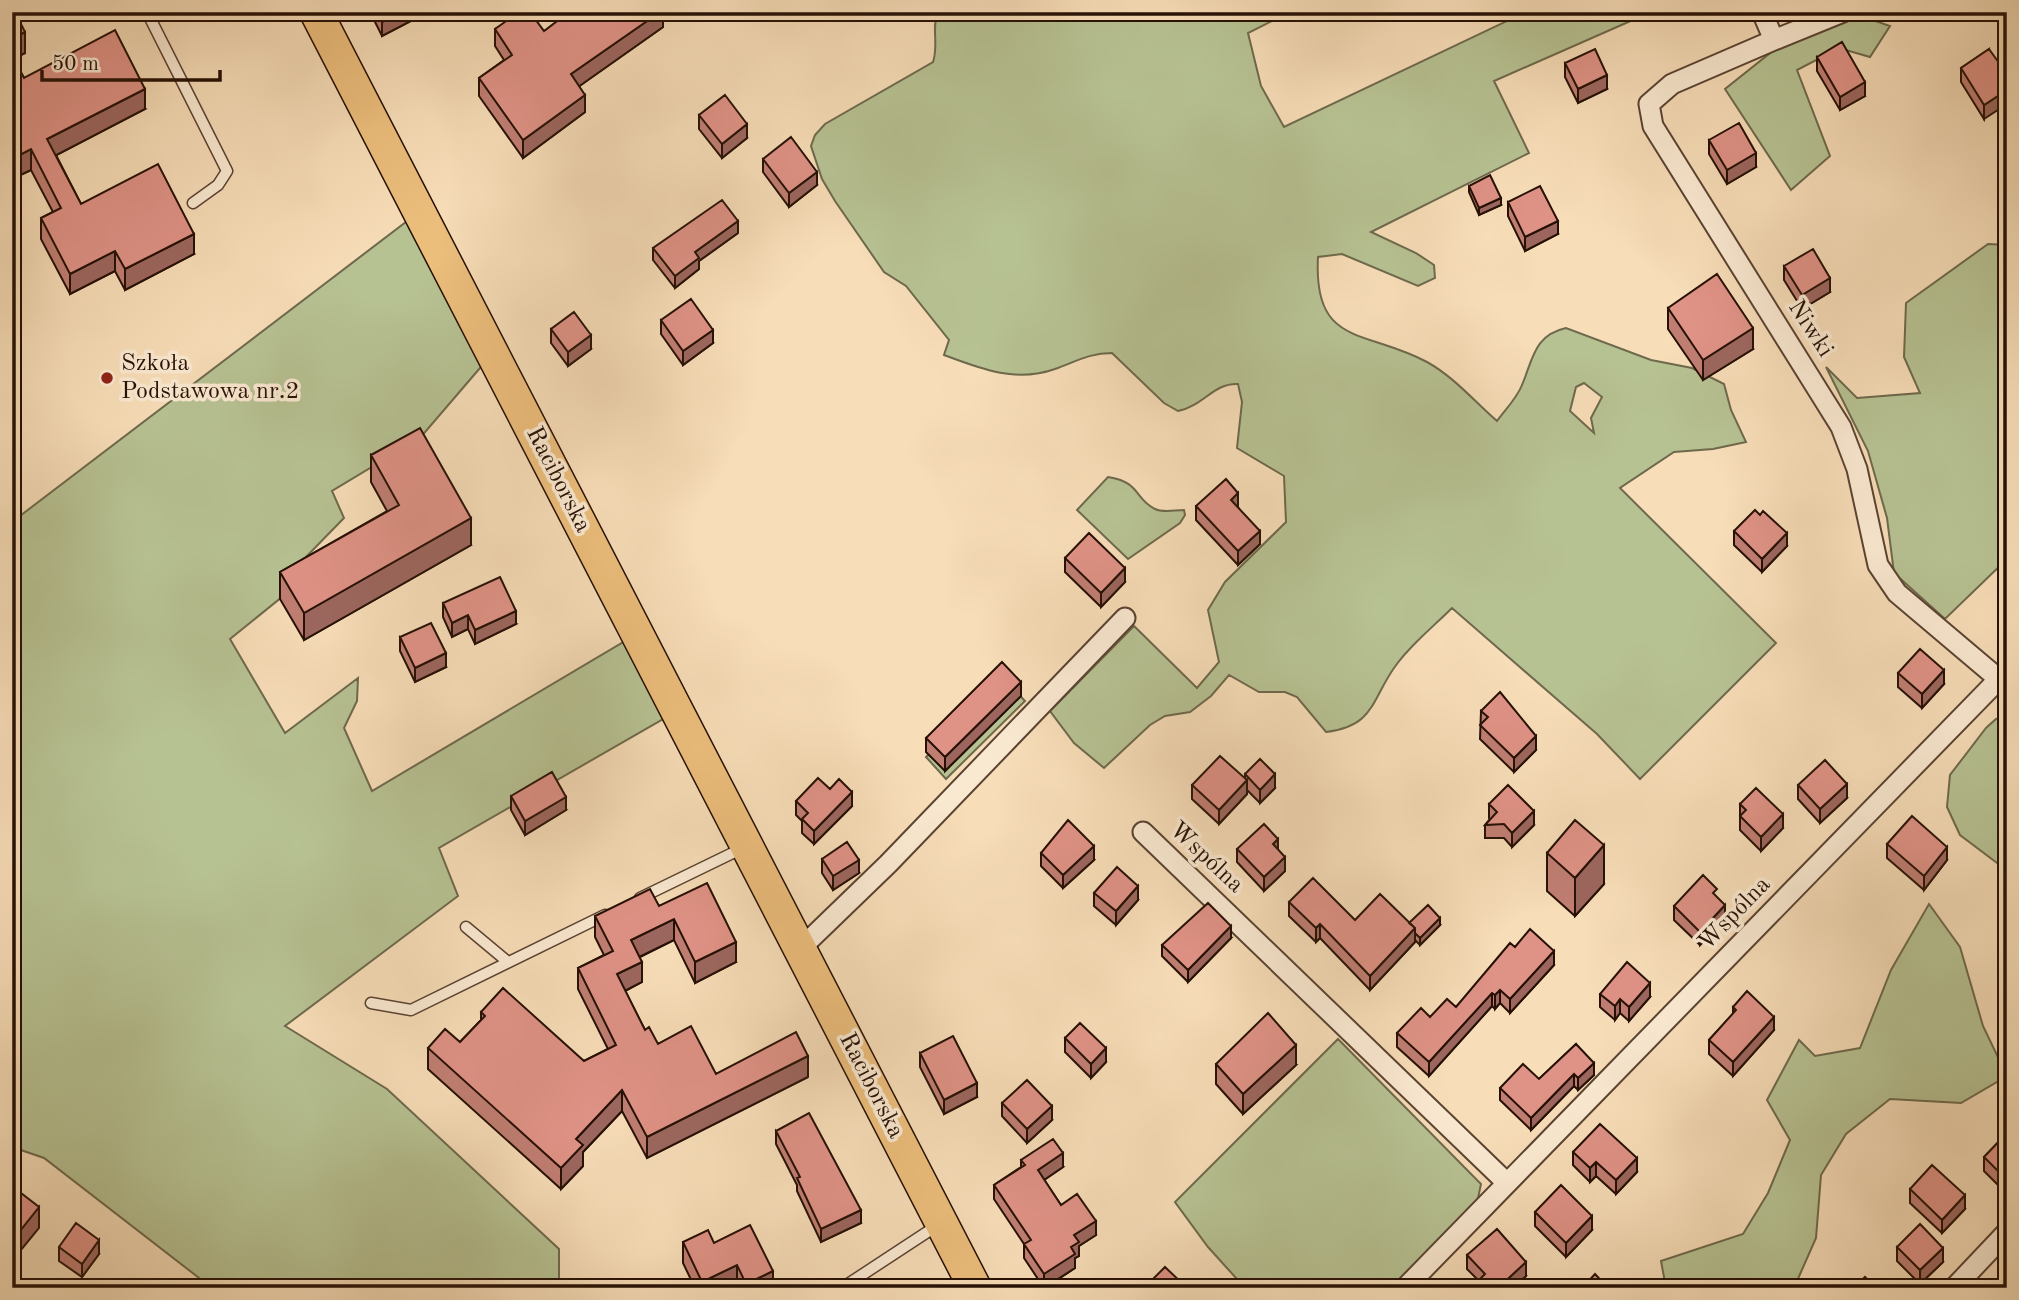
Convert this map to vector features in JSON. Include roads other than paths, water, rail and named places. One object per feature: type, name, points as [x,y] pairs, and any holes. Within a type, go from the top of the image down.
[{"type":"main road","name":"Raciborska","points":[[316,12],[975,1288]]},
{"type":"street","points":[[1762,12],[1774,40]]},
{"type":"street","name":"Niwki","points":[[1843,12],[1672,84],[1649,104],[1653,126],[1841,427],[1857,469],[1878,565],[1897,593],[2002,683]]},
{"type":"street","points":[[800,948],[888,864],[1125,618]]},
{"type":"street","name":"Wspólna","points":[[1405,1288],[2002,683]]},
{"type":"street","name":"Wspólna","points":[[1143,832],[1507,1183]]},
{"type":"street","points":[[1954,1288],[2007,1232]]},
{"type":"lane","points":[[147,12],[227,171],[218,185],[193,203]]},
{"type":"lane","points":[[634,901],[747,846]]},
{"type":"lane","points":[[371,1003],[411,1010],[621,908]]},
{"type":"lane","points":[[466,927],[508,962]]},
{"type":"lane","points":[[842,1288],[942,1223]]},
{"type":"place","name":"Szkoła Podstawowa nr.2","points":[[107,378]]}]
